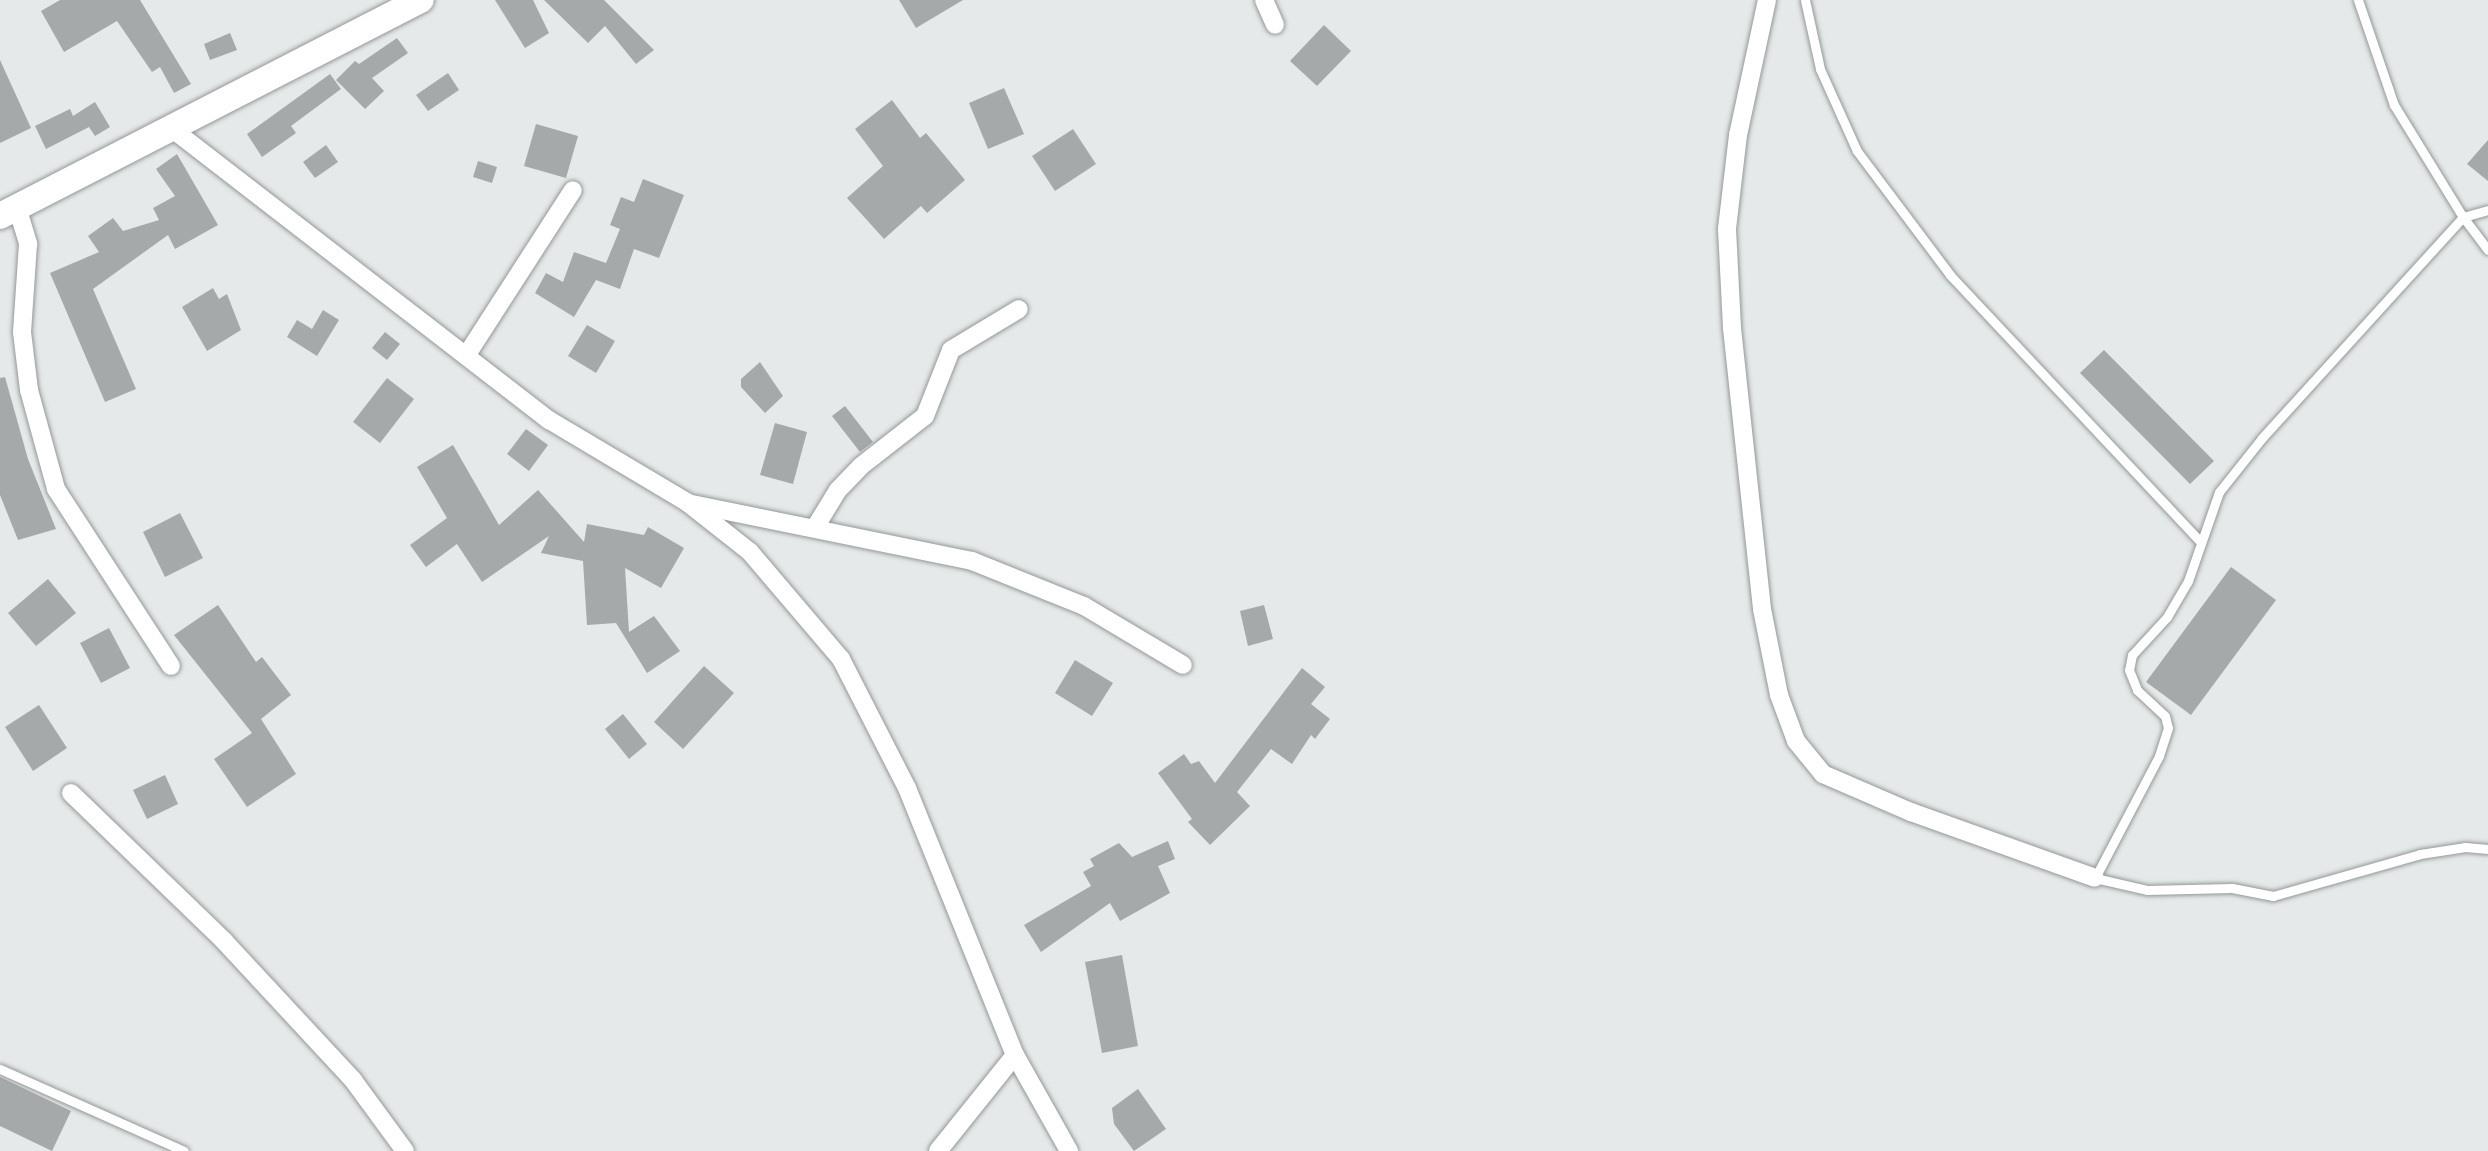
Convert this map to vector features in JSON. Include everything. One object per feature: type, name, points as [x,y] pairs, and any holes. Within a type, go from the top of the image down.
[{"type":"main road","points":[[8,212],[421,0]]},
{"type":"street","points":[[1264,0],[1275,25]]},
{"type":"street","points":[[1767,0],[1738,135],[1727,229],[1732,328],[1762,609],[1787,718],[1796,741],[1823,774],[1911,812],[2095,878]]},
{"type":"street","points":[[171,128],[549,420],[688,503],[750,552],[841,659],[907,788],[1015,1055],[1069,1151]]},
{"type":"street","points":[[466,356],[573,190]]},
{"type":"street","points":[[8,212],[28,244],[22,332],[29,390],[56,489],[171,666]]},
{"type":"street","points":[[816,526],[838,490],[861,466],[925,416],[951,350],[1019,309]]},
{"type":"street","points":[[688,503],[816,526],[972,561],[1084,606],[1183,665]]},
{"type":"street","points":[[71,793],[278,999],[353,1080],[405,1151]]},
{"type":"street","points":[[938,1151],[1015,1055]]},
{"type":"lane","points":[[1805,0],[1820,69],[1857,151],[1989,320],[2201,542]]},
{"type":"lane","points":[[2358,0],[2394,105],[2463,217],[2488,250]]},
{"type":"lane","points":[[2488,210],[2463,217],[2262,438],[2219,492],[2174,605],[2132,655],[2129,670],[2137,690],[2165,716],[2168,728],[2159,756],[2095,878],[2147,890],[2232,888],[2273,896],[2420,854],[2465,847],[2488,849]]},
{"type":"lane","points":[[0,1069],[184,1151]]},
{"type":"building","points":[[60,0],[140,0],[191,84],[174,93],[160,67],[152,72],[117,21],[64,52],[41,11]]},
{"type":"building","points":[[495,0],[533,0],[549,33],[525,48]]},
{"type":"building","points":[[544,0],[604,0],[654,50],[636,64],[605,26],[588,43]]},
{"type":"building","points":[[899,0],[963,0],[916,28]]},
{"type":"building","points":[[1324,25],[1351,51],[1317,86],[1290,61]]},
{"type":"building","points":[[230,33],[237,50],[210,60],[204,44]]},
{"type":"building","points":[[397,38],[408,53],[372,78],[384,91],[365,109],[336,80],[355,61],[359,64]]},
{"type":"building","points":[[0,60],[31,128],[0,143]]},
{"type":"building","points":[[448,73],[459,90],[428,111],[416,95]]},
{"type":"building","points":[[330,74],[341,89],[291,126],[296,133],[262,157],[247,134]]},
{"type":"building","points":[[1004,88],[1024,134],[988,149],[969,103]]},
{"type":"building","points":[[892,100],[920,138],[926,133],[965,180],[927,213],[921,206],[884,239],[847,198],[883,166],[855,129]]},
{"type":"building","points":[[95,102],[110,127],[95,136],[89,127],[46,149],[35,126],[70,109],[73,116]]},
{"type":"building","points":[[536,124],[578,136],[566,178],[524,166]]},
{"type":"building","points":[[1073,129],[1096,164],[1055,191],[1032,156]]},
{"type":"building","points":[[2488,140],[2488,181],[2467,164]]},
{"type":"building","points":[[326,145],[338,162],[315,178],[303,162]]},
{"type":"building","points":[[177,154],[218,225],[175,249],[168,235],[93,289],[136,389],[105,402],[50,273],[99,252],[88,236],[113,218],[123,231],[159,220],[153,208],[175,196],[156,169]]},
{"type":"building","points":[[478,161],[497,167],[492,183],[473,177]]},
{"type":"building","points":[[643,179],[684,195],[659,258],[634,249],[620,289],[596,280],[574,317],[535,293],[546,273],[563,282],[574,252],[606,263],[620,229],[610,225],[621,197],[634,202]]},
{"type":"building","points":[[213,288],[219,299],[227,294],[241,330],[207,351],[182,307]]},
{"type":"building","points":[[323,310],[339,320],[317,356],[287,337],[297,320],[312,329]]},
{"type":"building","points":[[587,325],[615,341],[596,373],[568,356]]},
{"type":"building","points":[[385,332],[400,344],[387,360],[372,348]]},
{"type":"building","points":[[2104,350],[2214,461],[2190,484],[2080,373]]},
{"type":"building","points":[[760,362],[783,396],[765,413],[741,387],[741,379]]},
{"type":"building","points":[[5,377],[28,459],[56,529],[18,540],[0,495],[0,378]]},
{"type":"building","points":[[387,378],[414,399],[380,443],[353,422]]},
{"type":"building","points":[[845,406],[873,442],[860,452],[832,416]]},
{"type":"building","points":[[775,423],[807,432],[793,484],[760,475]]},
{"type":"building","points":[[526,429],[548,445],[529,471],[507,454]]},
{"type":"building","points":[[453,445],[499,525],[538,490],[584,542],[587,524],[644,535],[648,527],[684,548],[661,588],[625,568],[629,632],[654,616],[680,651],[647,673],[616,623],[587,625],[583,561],[541,553],[549,536],[482,582],[457,544],[426,567],[410,545],[447,518],[417,467]]},
{"type":"building","points":[[180,513],[203,558],[165,577],[143,532]]},
{"type":"building","points":[[2231,567],[2276,600],[2191,715],[2146,682]]},
{"type":"building","points":[[48,579],[76,613],[36,646],[8,613]]},
{"type":"building","points":[[218,605],[256,662],[262,657],[291,695],[261,719],[296,774],[247,807],[214,759],[252,733],[174,635]]},
{"type":"building","points":[[1264,605],[1273,639],[1248,646],[1240,611]]},
{"type":"building","points":[[109,628],[130,668],[101,683],[80,643]]},
{"type":"building","points":[[1075,660],[1113,683],[1092,716],[1055,693]]},
{"type":"building","points":[[704,666],[734,693],[683,749],[654,722]]},
{"type":"building","points":[[1302,668],[1325,687],[1311,704],[1330,719],[1315,739],[1311,735],[1292,764],[1271,749],[1237,792],[1250,806],[1210,845],[1188,822],[1192,819],[1158,773],[1184,754],[1191,764],[1199,761],[1215,783]]},
{"type":"building","points":[[39,705],[67,748],[33,771],[5,727]]},
{"type":"building","points":[[623,714],[647,744],[629,759],[605,729]]},
{"type":"building","points":[[165,775],[178,804],[147,819],[133,790]]},
{"type":"building","points":[[1168,841],[1175,859],[1158,866],[1170,893],[1120,921],[1110,903],[1041,952],[1024,925],[1091,886],[1083,872],[1094,866],[1090,859],[1119,843],[1132,857]]},
{"type":"building","points":[[1122,955],[1138,1046],[1102,1053],[1085,962]]},
{"type":"building","points":[[0,1077],[71,1111],[52,1151],[0,1126]]},
{"type":"building","points":[[1138,1089],[1166,1129],[1134,1151],[1114,1124],[1112,1108]]}]
